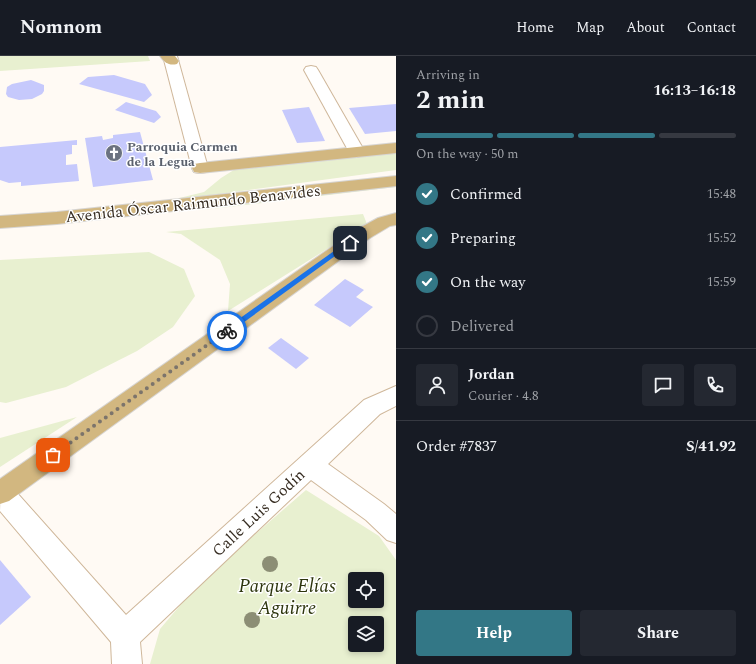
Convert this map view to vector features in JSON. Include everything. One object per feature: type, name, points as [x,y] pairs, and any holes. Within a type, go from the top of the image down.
[{"type":"main road","points":[[200,168],[396,148]]},
{"type":"main road","name":"Avenida Óscar Raimundo Benavides","points":[[0,222],[73,216],[393,183]]},
{"type":"main road","points":[[0,493],[363,234],[384,222],[396,219]]},
{"type":"street","points":[[170,58],[200,168]]},
{"type":"street","points":[[311,70],[357,152]]},
{"type":"street","name":"Calle Luis Godín","points":[[125,636],[372,407],[396,395]]},
{"type":"street","points":[[310,465],[374,512],[396,532]]},
{"type":"street","points":[[0,493],[125,636],[127,664]]},
{"type":"green space","points":[[0,56],[148,56],[150,61],[0,71]]},
{"type":"green space","points":[[396,153],[396,170],[167,201],[204,192],[221,178],[237,168]]},
{"type":"green space","points":[[396,184],[396,187],[203,210]]},
{"type":"green space","points":[[363,214],[367,224],[228,311],[230,284],[220,260],[181,234],[166,232]]},
{"type":"green space","points":[[149,252],[184,269],[195,296],[173,327],[137,351],[66,387],[6,403],[0,402],[0,260]]},
{"type":"green space","points":[[77,417],[0,467],[0,438]]},
{"type":"green space","name":"Parque Elías Aguirre","points":[[306,490],[379,536],[396,560],[396,664],[150,664],[160,629],[200,582]]},
{"type":"building","points":[[114,75],[145,84],[152,95],[144,102],[79,84],[88,77]]},
{"type":"building","points":[[31,80],[44,85],[44,91],[42,94],[32,99],[19,100],[8,97],[6,94],[7,87],[12,84]]},
{"type":"building","points":[[126,102],[156,111],[161,117],[154,123],[115,110]]},
{"type":"building","points":[[396,104],[396,131],[365,134],[349,108]]},
{"type":"building","points":[[309,107],[325,141],[297,143],[282,110]]},
{"type":"building","points":[[140,132],[153,180],[93,187],[85,138],[102,136],[103,140],[113,138],[113,135]]},
{"type":"building","points":[[77,140],[77,145],[72,145],[72,154],[66,155],[66,165],[77,164],[79,181],[21,186],[21,182],[9,183],[0,180],[0,147]]},
{"type":"building","points":[[345,279],[364,290],[356,297],[373,307],[350,327],[314,305]]},
{"type":"building","points":[[281,338],[309,358],[296,369],[268,348]]},
{"type":"building","points":[[0,560],[31,597],[0,625]]},
{"type":"way so far","points":[[53,455],[227,331]]},
{"type":"place","name":"Parroquia Carmen de la Legua","points":[[114,153]]},
{"type":"route","points":[[227,331],[350,243]]}]
